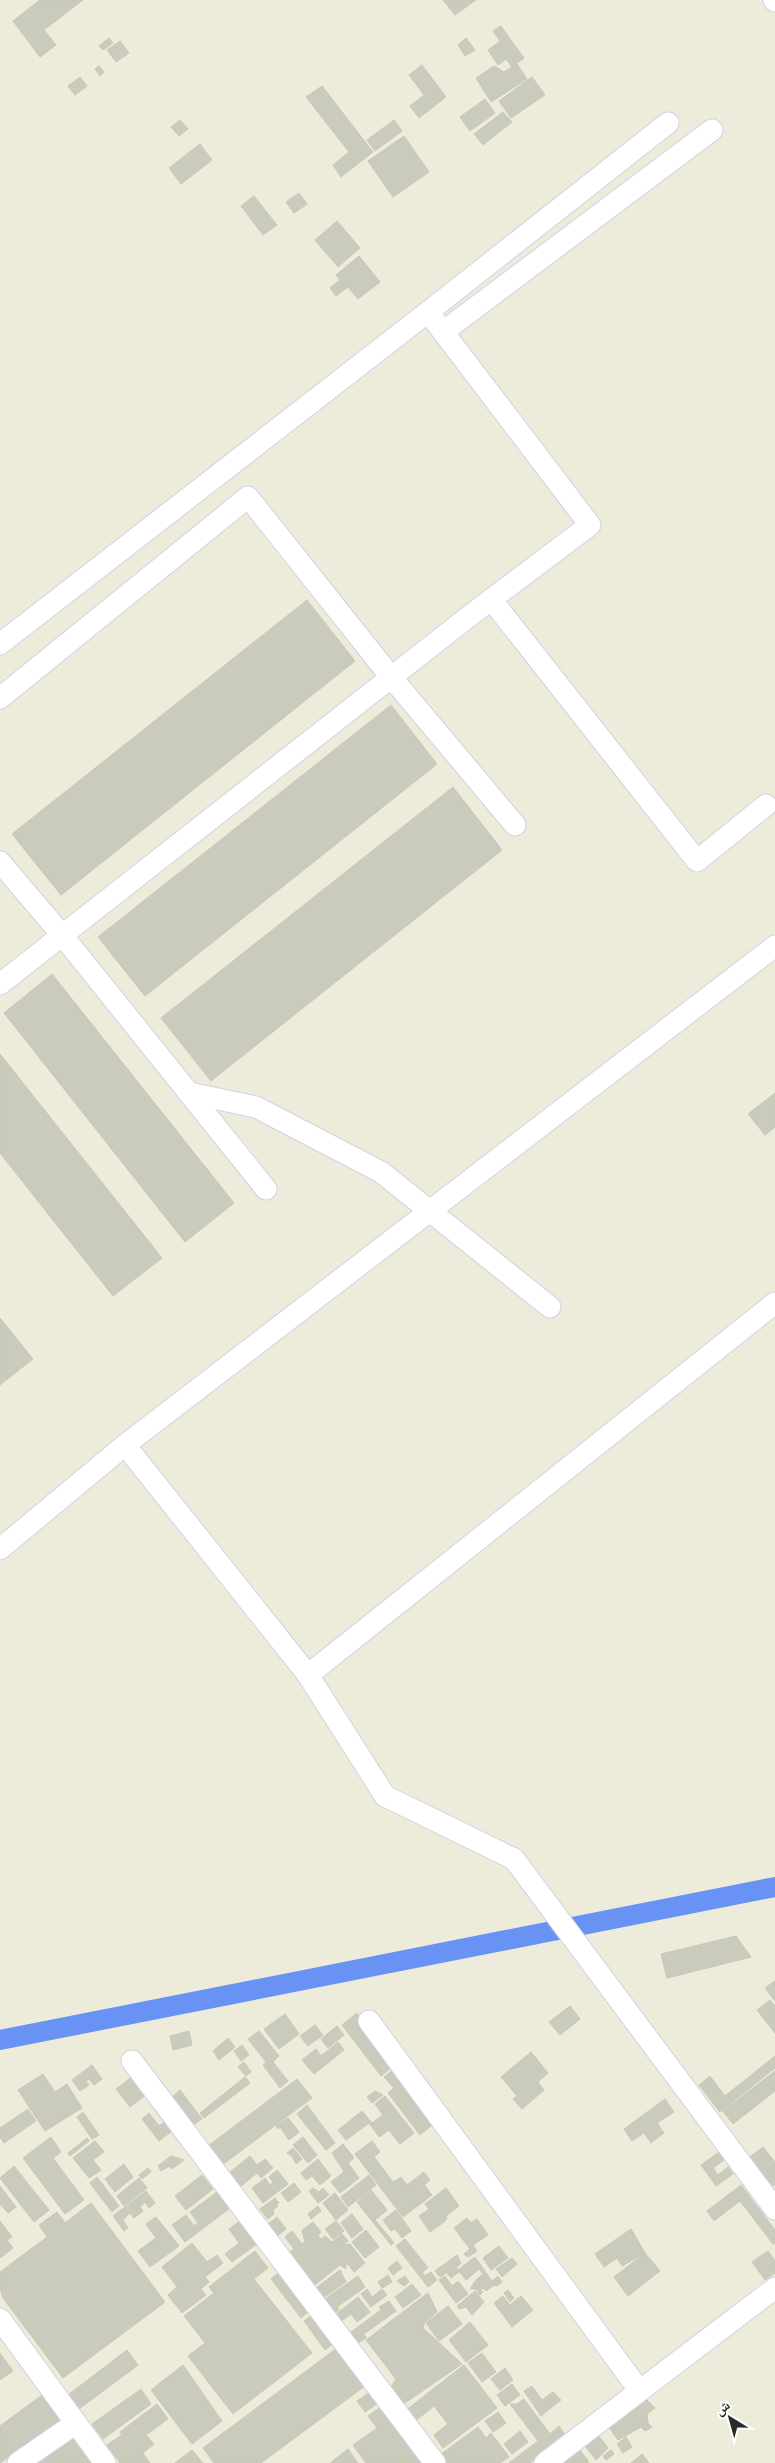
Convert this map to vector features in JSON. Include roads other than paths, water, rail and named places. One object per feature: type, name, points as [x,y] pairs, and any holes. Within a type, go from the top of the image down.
[{"type":"street","points":[[0,644],[668,123]]},
{"type":"street","points":[[443,332],[712,130]]},
{"type":"street","points":[[0,984],[491,599],[590,525],[428,312]]},
{"type":"street","points":[[0,698],[248,497],[391,677],[515,825]]},
{"type":"street","points":[[491,599],[697,861],[766,805]]},
{"type":"street","points":[[0,862],[62,935],[266,1189]]},
{"type":"street","points":[[0,1549],[124,1446],[775,946]]},
{"type":"street","points":[[189,1093],[256,1107],[381,1172],[550,1307]]},
{"type":"street","points":[[308,1675],[775,1304]]},
{"type":"street","points":[[124,1446],[308,1675],[385,1796],[514,1859],[775,2209]]},
{"type":"street","points":[[369,2021],[639,2390]]},
{"type":"street","points":[[132,2061],[435,2463]]},
{"type":"street","points":[[545,2463],[775,2288]]},
{"type":"street","points":[[0,2319],[105,2463]]},
{"type":"street","points":[[18,2463],[76,2423]]},
{"type":"waterway","points":[[0,2040],[775,1887]]}]
